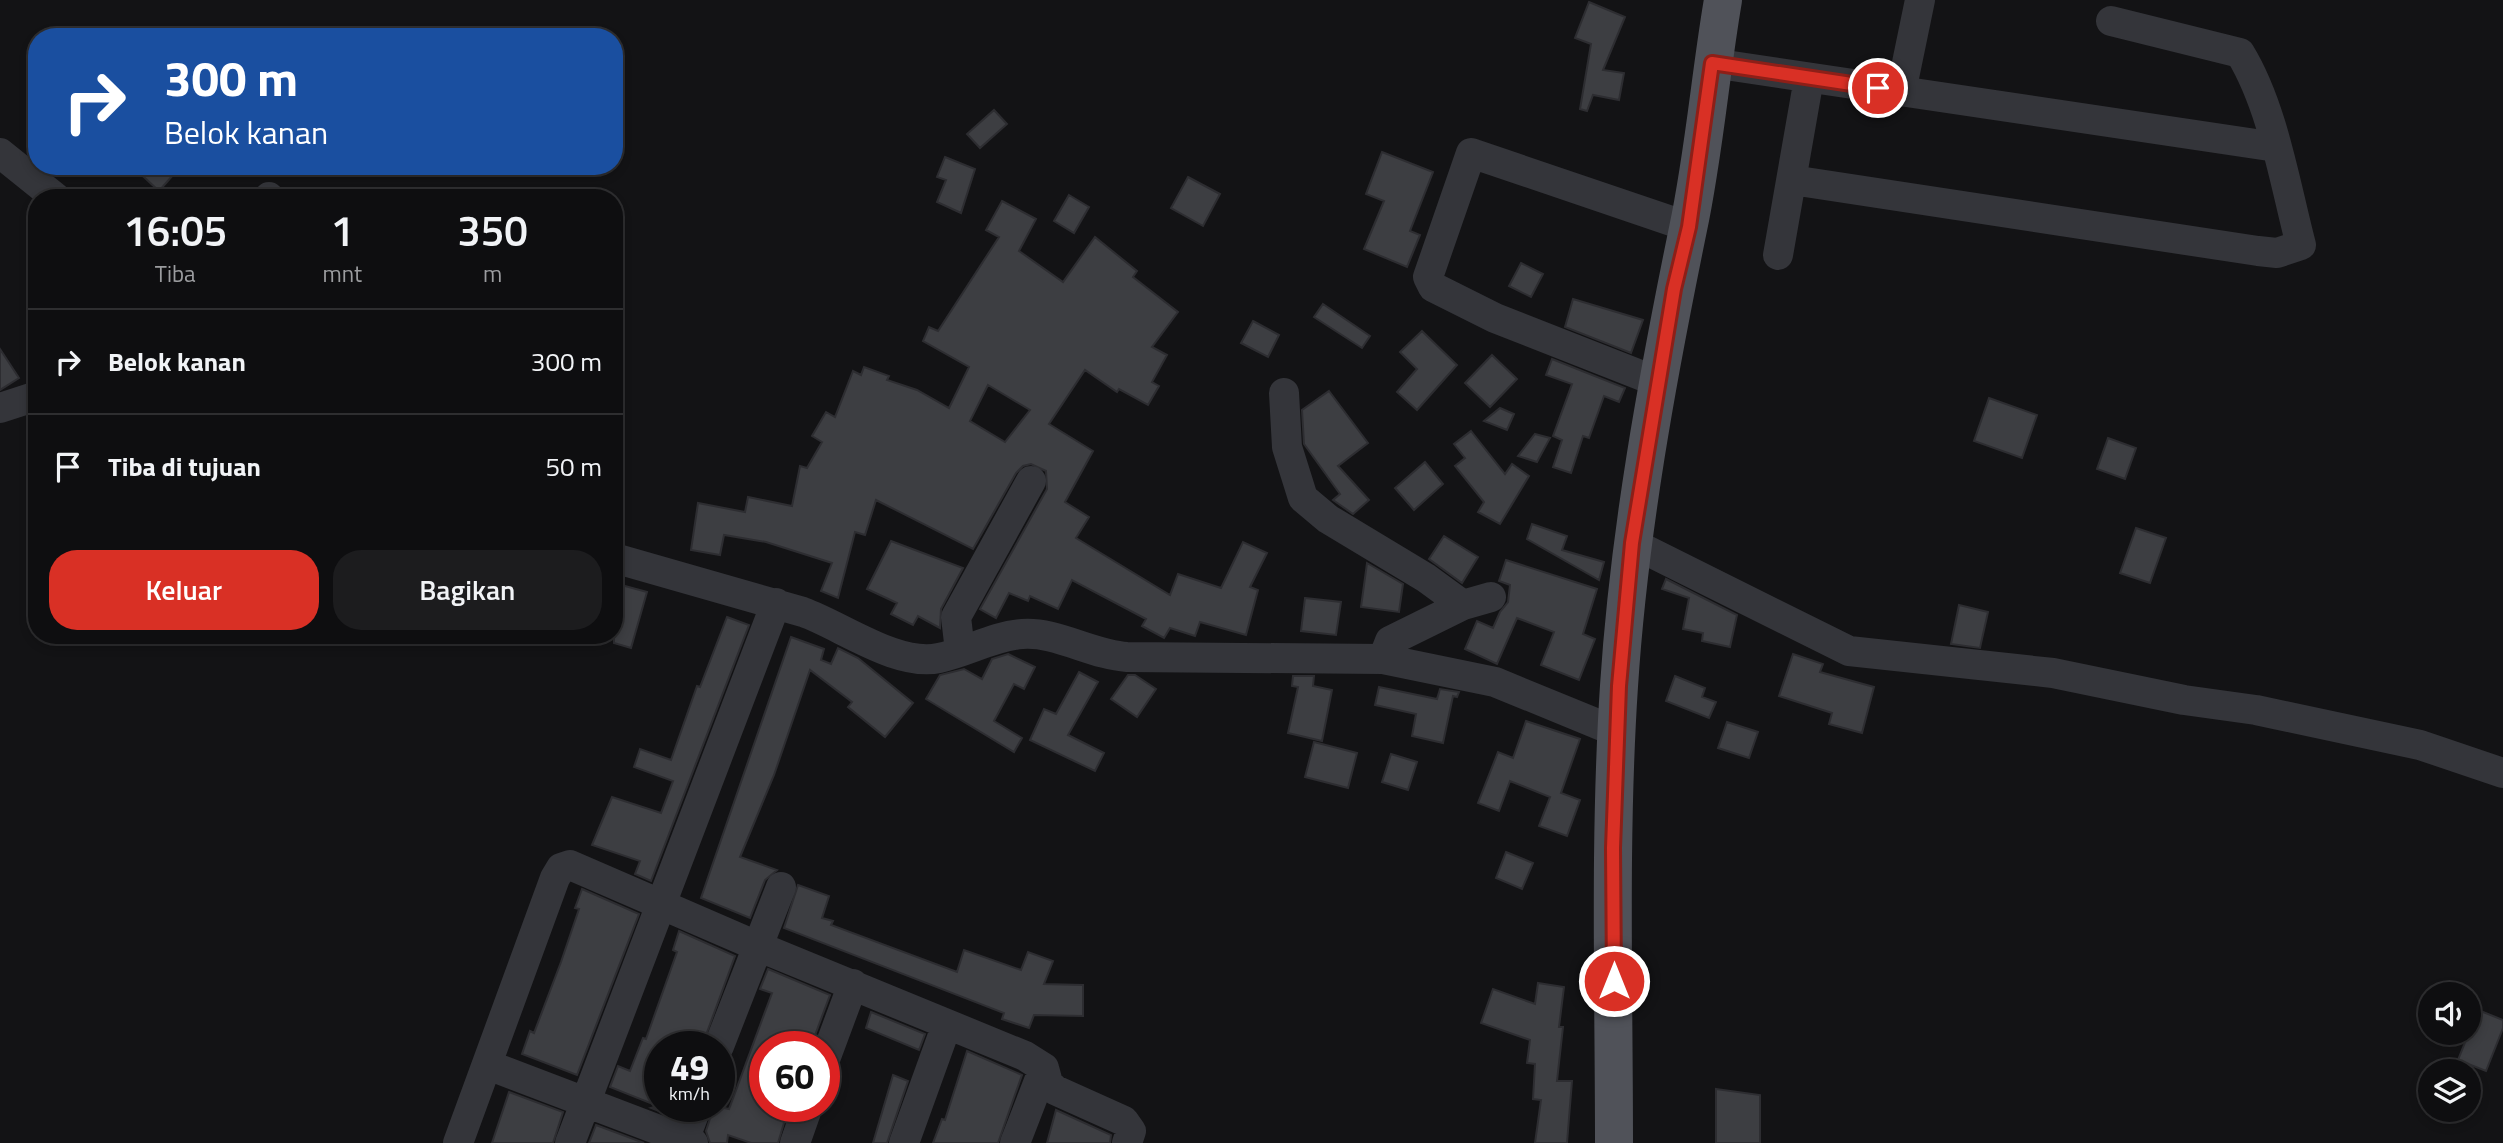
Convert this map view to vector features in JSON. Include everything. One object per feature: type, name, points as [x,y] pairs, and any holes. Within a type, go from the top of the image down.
[{"type":"main road","points":[[1614,1143],[1613,848],[1617,732],[1632,543],[1674,289],[1689,227],[1723,0]]},
{"type":"street","points":[[1902,92],[1920,0]]},
{"type":"street","points":[[1791,180],[2277,253],[2301,246],[2276,147],[2251,70],[2240,53],[2111,21]]},
{"type":"street","points":[[1712,63],[2276,147]]},
{"type":"street","points":[[1778,256],[1809,78]]},
{"type":"street","points":[[0,153],[45,189]]},
{"type":"street","points":[[1658,382],[1495,318],[1433,286],[1428,277],[1471,153],[1689,227]]},
{"type":"street","points":[[1284,393],[1287,447],[1303,498],[1328,519],[1426,578],[1477,601],[1390,641],[1383,659]]},
{"type":"street","points":[[0,408],[28,399]]},
{"type":"street","points":[[960,651],[956,617],[1031,481]]},
{"type":"street","points":[[1632,543],[1849,650],[2053,673],[2184,700],[2256,710],[2420,745],[2503,774]]},
{"type":"street","points":[[623,560],[776,603],[833,622],[874,644],[905,656],[938,658],[1023,634],[1038,635],[1104,656],[1383,659],[1495,681],[1617,732]]},
{"type":"street","points":[[570,1143],[776,603]]},
{"type":"street","points":[[458,1143],[555,877],[561,868],[574,866],[757,946],[1013,1050],[1044,1068],[1048,1083],[1055,1090],[1115,1115],[1129,1125],[1131,1133],[1127,1143]]},
{"type":"street","points":[[725,1031],[781,887]]},
{"type":"street","points":[[836,1031],[853,984]]},
{"type":"street","points":[[904,1143],[947,1024]]},
{"type":"street","points":[[488,1065],[687,1142],[693,1122]]},
{"type":"street","points":[[1016,1143],[1044,1068]]},
{"type":"street","points":[[794,1143],[802,1122]]},
{"type":"building","points":[[1589,2],[1625,17],[1603,70],[1624,73],[1619,100],[1593,95],[1587,111],[1580,109],[1591,44],[1575,38]]},
{"type":"building","points":[[994,110],[1007,124],[980,148],[967,134]]},
{"type":"building","points":[[1382,152],[1433,172],[1410,231],[1420,235],[1407,267],[1364,249],[1384,201],[1366,194]]},
{"type":"building","points":[[945,157],[975,169],[961,213],[937,202],[946,180],[937,177]]},
{"type":"building","points":[[142,175],[173,175],[161,189],[157,189]]},
{"type":"building","points":[[1188,177],[1220,194],[1203,226],[1171,208]]},
{"type":"building","points":[[1069,195],[1089,207],[1074,233],[1054,221]]},
{"type":"building","points":[[1002,201],[1036,219],[1019,251],[1063,282],[1095,237],[1137,271],[1133,277],[1178,312],[1152,347],[1167,355],[1152,382],[1159,386],[1148,405],[1119,389],[1117,392],[1085,370],[1049,424],[1093,451],[1065,502],[1089,517],[1076,538],[1170,595],[1178,574],[1221,588],[1243,542],[1267,553],[1250,587],[1258,590],[1246,635],[1200,622],[1195,636],[1170,628],[1164,638],[1142,626],[1146,619],[1072,580],[1058,609],[1030,596],[1028,601],[1009,593],[996,618],[980,609],[1047,489],[1046,471],[1031,464],[1023,466],[1016,473],[973,549],[876,500],[865,535],[855,532],[838,598],[821,591],[832,563],[766,542],[724,535],[720,555],[691,550],[698,503],[745,512],[748,497],[792,506],[800,466],[807,468],[822,442],[812,436],[826,412],[835,417],[853,371],[861,375],[864,367],[889,376],[887,380],[917,390],[949,408],[969,367],[923,341],[929,327],[938,331],[999,237],[986,230]],"holes":[[[988,385],[1030,410],[1005,442],[970,421]]]},
{"type":"building","points":[[1521,263],[1543,274],[1531,297],[1509,286]]},
{"type":"building","points":[[1573,299],[1643,320],[1631,353],[1565,327]]},
{"type":"building","points":[[1323,304],[1370,336],[1362,348],[1314,317]]},
{"type":"building","points":[[1253,321],[1279,335],[1268,357],[1241,343]]},
{"type":"building","points":[[1422,331],[1457,365],[1417,410],[1397,392],[1417,369],[1400,352]]},
{"type":"building","points":[[0,349],[19,378],[0,390]]},
{"type":"building","points":[[1492,355],[1517,379],[1490,407],[1465,383]]},
{"type":"building","points":[[1552,359],[1625,388],[1619,402],[1604,396],[1589,438],[1583,436],[1571,473],[1553,467],[1562,440],[1553,436],[1572,384],[1546,375]]},
{"type":"building","points":[[1329,391],[1368,443],[1338,466],[1369,500],[1353,514],[1333,500],[1340,494],[1304,444],[1302,410]]},
{"type":"building","points":[[1989,398],[2037,415],[2022,458],[1974,441]]},
{"type":"building","points":[[1500,408],[1514,414],[1507,430],[1484,421]]},
{"type":"building","points":[[1471,431],[1505,474],[1512,464],[1529,476],[1500,524],[1478,512],[1484,502],[1455,466],[1465,458],[1454,444]]},
{"type":"building","points":[[1535,434],[1550,438],[1537,462],[1518,456]]},
{"type":"building","points":[[2108,438],[2136,448],[2125,479],[2097,469]]},
{"type":"building","points":[[1425,462],[1443,484],[1414,510],[1395,488]]},
{"type":"building","points":[[1532,524],[1567,536],[1562,550],[1604,562],[1599,580],[1527,539]]},
{"type":"building","points":[[2136,528],[2166,538],[2150,583],[2120,573]]},
{"type":"building","points":[[1444,536],[1478,557],[1462,583],[1429,559]]},
{"type":"building","points":[[891,541],[963,568],[941,609],[940,628],[918,616],[913,625],[891,614],[897,603],[867,589]]},
{"type":"building","points":[[1506,560],[1597,589],[1583,634],[1595,639],[1579,680],[1541,665],[1554,632],[1517,618],[1497,664],[1465,649],[1477,621],[1493,628],[1508,602],[1510,585],[1499,581]]},
{"type":"building","points":[[1367,563],[1403,584],[1399,612],[1361,607]]},
{"type":"building","points":[[1666,579],[1737,615],[1730,647],[1702,641],[1703,633],[1683,629],[1689,598],[1662,589]]},
{"type":"building","points":[[623,585],[647,592],[631,648],[617,644],[623,644]]},
{"type":"building","points":[[1305,598],[1341,602],[1336,635],[1301,631]]},
{"type":"building","points":[[1959,605],[1988,612],[1980,648],[1951,644]]},
{"type":"building","points":[[727,617],[749,625],[651,881],[635,874],[640,861],[592,845],[612,797],[661,813],[673,781],[634,767],[640,749],[671,760],[697,686],[700,687]]},
{"type":"building","points":[[791,637],[824,649],[821,660],[831,664],[838,648],[858,658],[913,703],[885,737],[848,707],[852,702],[810,670],[774,775],[740,857],[777,870],[765,880],[750,918],[701,898]]},
{"type":"building","points":[[1008,654],[1035,667],[1024,689],[1014,684],[994,721],[1022,738],[1014,752],[926,699],[940,675],[964,669],[982,679],[992,659]]},
{"type":"building","points":[[1793,654],[1823,664],[1820,672],[1874,687],[1862,733],[1829,724],[1832,713],[1779,696]]},
{"type":"building","points":[[1079,672],[1098,682],[1068,735],[1104,753],[1095,771],[1030,740],[1044,709],[1056,714]]},
{"type":"building","points":[[1128,675],[1135,675],[1156,689],[1137,717],[1111,699]]},
{"type":"building","points":[[1293,676],[1314,676],[1313,686],[1332,690],[1322,741],[1288,733],[1298,687],[1292,686]]},
{"type":"building","points":[[1675,676],[1705,688],[1702,697],[1716,702],[1709,718],[1666,701]]},
{"type":"building","points":[[1379,687],[1437,699],[1440,689],[1459,692],[1457,697],[1453,696],[1443,743],[1412,736],[1416,714],[1375,705]]},
{"type":"building","points":[[1526,721],[1580,739],[1561,793],[1580,800],[1567,836],[1539,826],[1550,797],[1510,781],[1499,811],[1478,803],[1498,752],[1513,758]]},
{"type":"building","points":[[1727,722],[1758,732],[1749,758],[1718,748]]},
{"type":"building","points":[[1314,742],[1357,753],[1348,788],[1305,777]]},
{"type":"building","points":[[1391,754],[1417,762],[1408,790],[1382,782]]},
{"type":"building","points":[[1506,852],[1533,863],[1522,889],[1496,878]]},
{"type":"building","points":[[798,885],[829,896],[822,918],[833,921],[831,925],[957,972],[964,950],[1021,970],[1028,952],[1053,961],[1044,984],[1083,985],[1083,1016],[1034,1015],[1029,1028],[1002,1019],[1004,1013],[784,928]]},
{"type":"building","points":[[582,889],[639,914],[577,1075],[522,1054],[530,1031],[534,1033],[561,962],[579,909],[575,908]]},
{"type":"building","points":[[679,931],[735,956],[708,1031],[649,1031],[677,952],[673,950]]},
{"type":"building","points":[[768,969],[830,995],[817,1031],[758,1031],[772,993],[760,989]]},
{"type":"building","points":[[1538,983],[1564,987],[1557,1081],[1572,1081],[1567,1143],[1535,1143],[1541,1100],[1533,1099],[1535,1064],[1527,1063],[1530,1040],[1481,1023],[1493,989],[1535,1004]]},
{"type":"building","points":[[2481,1011],[2503,1020],[2503,1028],[2486,1071],[2481,1069],[2481,1059],[2458,1059],[2464,1045],[2481,1045]]},
{"type":"building","points":[[871,1012],[925,1034],[919,1050],[866,1028]]},
{"type":"building","points":[[643,1038],[644,1100],[610,1087],[618,1066],[630,1071]]},
{"type":"building","points":[[967,1051],[1022,1075],[998,1143],[933,1143],[942,1119],[945,1120]]},
{"type":"building","points":[[749,1055],[749,1122],[784,1122],[778,1143],[751,1143],[728,1135],[727,1143],[710,1143],[706,1131],[709,1122],[735,1122],[735,1093]]},
{"type":"building","points":[[893,1075],[908,1081],[887,1143],[873,1143]]},
{"type":"building","points":[[1716,1089],[1760,1095],[1760,1143],[1716,1143]]},
{"type":"building","points":[[509,1092],[563,1112],[553,1143],[492,1143]]},
{"type":"building","points":[[1056,1110],[1111,1135],[1110,1143],[1047,1143]]},
{"type":"building","points":[[596,1125],[644,1143],[589,1143]]},
{"type":"route","points":[[1614,981],[1613,848],[1619,686],[1632,543],[1674,289],[1689,227],[1712,63],[1878,88]]}]
